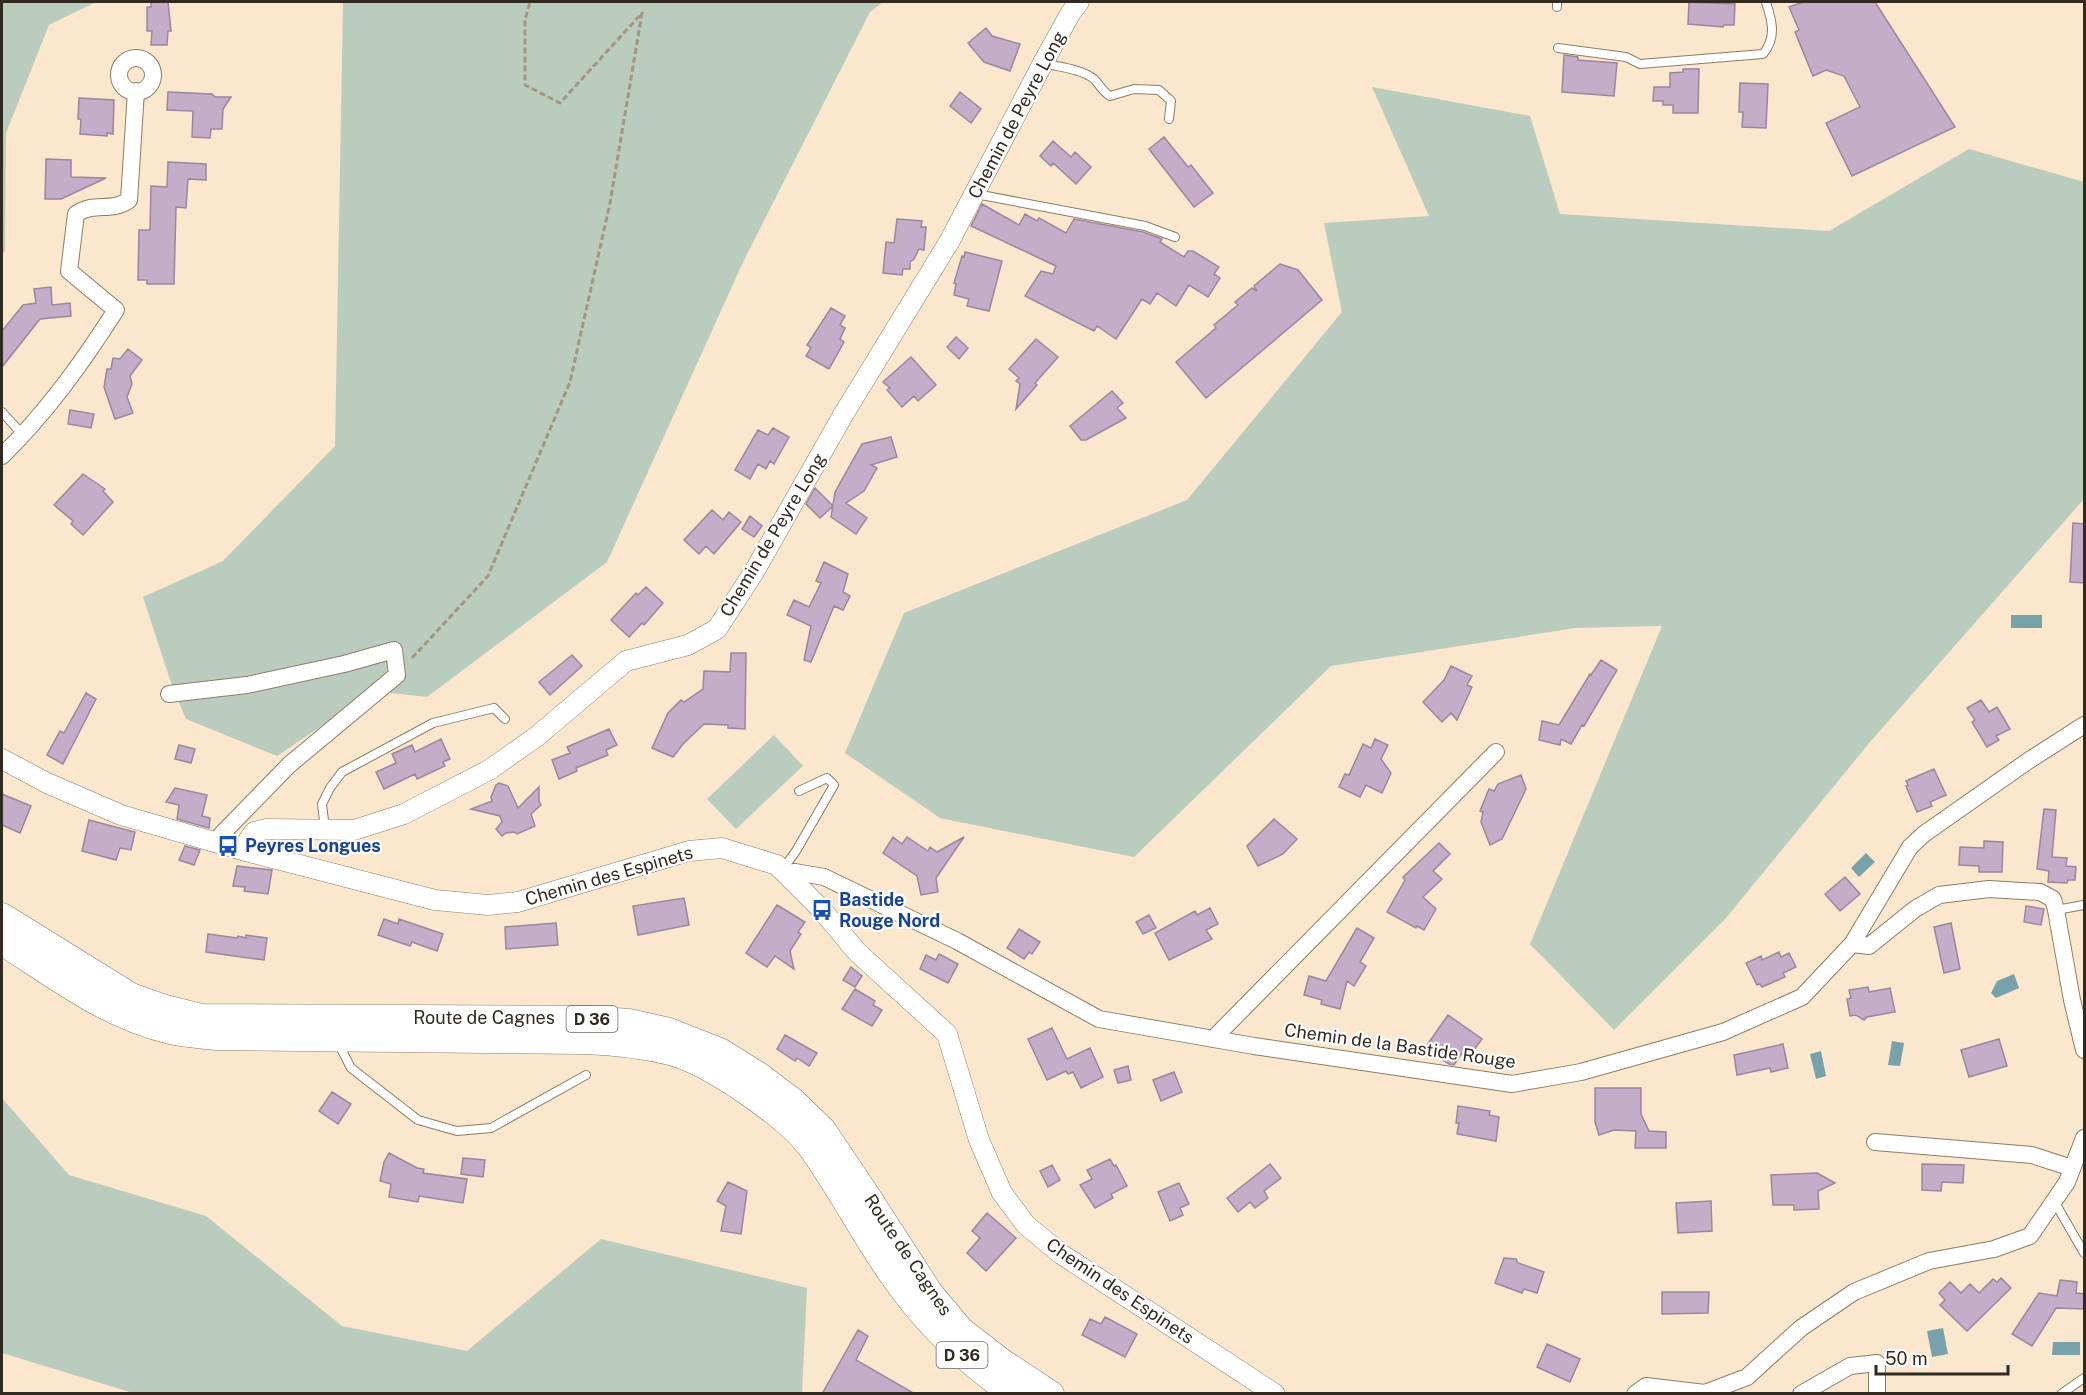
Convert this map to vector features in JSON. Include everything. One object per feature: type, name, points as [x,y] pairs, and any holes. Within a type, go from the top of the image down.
[{"type":"main road","name":"Route de Cagnes","points":[[2,916],[131,996],[202,1017],[589,1019],[629,1022],[669,1031],[720,1051],[760,1076],[823,1130],[930,1293],[961,1330],[1001,1361],[1051,1394]]},
{"type":"main road","name":"Route de Cagnes","points":[[2,942],[85,995],[131,1019],[172,1032],[217,1037],[584,1041],[627,1043],[673,1052],[716,1072],[750,1095],[781,1118],[810,1147],[896,1282],[918,1310],[949,1344],[1012,1394]]},
{"type":"street","name":"Chemin de Peyre Long","points":[[242,850],[254,832],[267,829],[354,830],[404,814],[478,776],[536,737],[626,661],[688,645],[717,629],[949,242],[1043,63],[1079,2]]},
{"type":"street","points":[[2,456],[24,435],[78,368],[116,310],[69,271],[76,214],[86,207],[120,206],[129,200],[136,91]]},
{"type":"street","points":[[169,694],[247,685],[344,664],[394,650],[397,675],[289,765],[214,842]]},
{"type":"street","name":"Chemin de la Bastide Rouge","points":[[784,871],[824,877],[957,941],[1099,1019],[1415,1071],[1512,1084],[1581,1072],[1723,1032],[1803,997],[1852,944],[1910,847],[1924,834],[2028,761],[2085,725]]},
{"type":"street","points":[[1213,1039],[1496,752]]},
{"type":"street","name":"Chemin des Espinets","points":[[2,759],[46,783],[121,815],[242,850],[435,900],[488,904],[518,902],[689,851],[722,848],[777,865],[822,910],[857,952],[947,1034],[984,1151],[1002,1193],[1026,1225],[1061,1254],[1275,1394]]},
{"type":"street","points":[[1852,944],[1869,946],[1915,909],[1939,895],[1989,889],[2040,892],[2053,899],[2075,1018],[2085,1050]]},
{"type":"street","points":[[1635,1394],[1646,1386],[1705,1393],[1747,1377],[1801,1328],[1854,1292],[1929,1261],[1994,1249],[2030,1236],[2067,1182],[2085,1138]]},
{"type":"street","points":[[1875,1142],[2032,1155],[2072,1168]]},
{"type":"street","points":[[1801,1394],[1850,1366],[1877,1362],[1877,1394]]},
{"type":"lane","points":[[1558,48],[1626,57],[1640,64],[1763,54],[1770,46],[1773,27],[1766,2]]},
{"type":"lane","points":[[1043,63],[1093,78],[1103,92],[1110,96],[1134,89],[1159,90],[1171,101],[1169,119]]},
{"type":"lane","points":[[976,194],[1145,226],[1174,237]]},
{"type":"lane","points":[[2,412],[24,435]]},
{"type":"lane","points":[[326,830],[322,804],[342,772],[433,723],[494,708],[506,719]]},
{"type":"lane","points":[[784,871],[834,785],[827,778],[799,791]]},
{"type":"lane","points":[[2056,910],[2085,905]]},
{"type":"lane","points":[[335,1038],[351,1068],[417,1120],[457,1131],[491,1128],[586,1075]]},
{"type":"lane","points":[[2054,1201],[2085,1253]]},
{"type":"lane","points":[[2061,1394],[2085,1378]]},
{"type":"path","points":[[397,675],[488,576],[570,382],[610,203],[642,13],[560,103],[525,85],[525,20],[530,2]]},
{"type":"green space","points":[[2,2],[96,2],[49,25],[6,133],[5,251],[2,254]]},
{"type":"green space","points":[[343,2],[883,2],[870,12],[744,260],[607,562],[427,697],[373,691],[277,756],[186,719],[172,686],[143,597],[223,561],[335,446]]},
{"type":"green space","points":[[1372,87],[1530,116],[1560,214],[1829,231],[1969,149],[2084,182],[2084,499],[1870,742],[1726,918],[1614,1030],[1530,944],[1662,626],[1575,628],[1331,666],[1134,857],[940,818],[845,753],[904,613],[1187,500],[1342,312],[1324,223],[1429,216]]},
{"type":"green space","points":[[774,735],[803,766],[736,829],[707,799]]},
{"type":"green space","points":[[2,1098],[69,1175],[206,1216],[342,1326],[467,1351],[601,1239],[807,1288],[802,1393],[133,1393],[2,1353]]},
{"type":"water","points":[[2011,615],[2042,615],[2042,628],[2011,628]]},
{"type":"water","points":[[1866,853],[1875,862],[1859,877],[1851,868]]},
{"type":"water","points":[[2014,974],[2019,988],[1996,998],[1991,993],[1997,981]]},
{"type":"water","points":[[1892,1041],[1904,1043],[1900,1066],[1888,1065]]},
{"type":"water","points":[[1821,1051],[1826,1076],[1816,1079],[1810,1054]]},
{"type":"water","points":[[1943,1328],[1948,1354],[1932,1357],[1927,1331]]},
{"type":"water","points":[[2053,1342],[2080,1342],[2080,1355],[2052,1355]]},
{"type":"building","points":[[151,2],[168,2],[171,31],[168,31],[167,45],[151,45],[152,31],[147,31],[147,7],[151,7]]},
{"type":"building","points":[[1689,2],[1735,4],[1734,25],[1723,27],[1688,24]]},
{"type":"building","points":[[1803,2],[1875,2],[1955,127],[1852,176],[1826,123],[1860,107],[1844,76],[1826,70],[1813,76],[1795,32],[1799,30],[1789,7]]},
{"type":"building","points":[[986,28],[992,36],[1020,44],[1010,71],[984,62],[968,43]]},
{"type":"building","points":[[1564,55],[1578,57],[1578,60],[1617,63],[1614,96],[1562,92]]},
{"type":"building","points":[[1683,69],[1699,69],[1698,113],[1673,113],[1673,105],[1663,105],[1663,101],[1653,101],[1654,87],[1670,87],[1670,73],[1683,72]]},
{"type":"building","points":[[1740,83],[1768,84],[1766,128],[1742,127],[1743,112],[1739,112]]},
{"type":"building","points":[[168,92],[231,97],[223,109],[222,129],[211,129],[210,138],[192,137],[193,111],[167,110]]},
{"type":"building","points":[[960,92],[981,109],[971,123],[950,106]]},
{"type":"building","points":[[79,98],[114,100],[113,134],[107,133],[107,136],[80,134]]},
{"type":"building","points":[[1164,137],[1188,167],[1191,165],[1213,193],[1194,207],[1149,149]]},
{"type":"building","points":[[1053,141],[1071,157],[1075,152],[1091,167],[1076,184],[1053,163],[1051,166],[1040,156]]},
{"type":"building","points":[[46,159],[71,160],[71,177],[106,178],[61,199],[45,199]]},
{"type":"building","points":[[168,162],[206,164],[206,180],[188,179],[186,208],[176,207],[174,284],[147,284],[147,280],[138,280],[139,230],[150,230],[151,186],[167,187]]},
{"type":"building","points":[[982,204],[1019,225],[1025,214],[1037,221],[1039,218],[1066,233],[1074,219],[1143,232],[1162,239],[1160,242],[1184,257],[1188,251],[1193,251],[1219,267],[1214,274],[1220,278],[1208,297],[1189,285],[1176,306],[1157,293],[1150,304],[1142,299],[1116,339],[1097,326],[1094,331],[1025,296],[1041,271],[1053,274],[1056,266],[971,226]]},
{"type":"building","points":[[897,219],[922,221],[921,227],[926,227],[924,250],[919,249],[910,262],[910,269],[903,269],[902,275],[883,273],[886,242],[894,243]]},
{"type":"building","points":[[965,252],[1002,261],[989,311],[967,306],[969,299],[954,295],[956,284],[954,283]]},
{"type":"building","points":[[1280,264],[1298,270],[1322,300],[1206,398],[1176,362],[1216,328],[1214,325],[1238,305],[1235,302],[1252,288],[1257,291],[1254,286]]},
{"type":"building","points":[[51,287],[52,305],[70,303],[71,316],[40,319],[2,367],[2,331],[23,305],[36,303],[34,289]]},
{"type":"building","points":[[831,308],[845,316],[840,325],[845,328],[840,339],[844,342],[829,369],[806,356],[811,348],[807,345]]},
{"type":"building","points":[[956,337],[968,348],[959,359],[947,347]]},
{"type":"building","points":[[1036,339],[1058,357],[1016,409],[1020,384],[1016,381],[1019,378],[1009,369]]},
{"type":"building","points":[[128,349],[142,360],[130,376],[132,384],[127,397],[133,413],[115,419],[104,387],[107,369],[111,369],[113,358],[120,359]]},
{"type":"building","points":[[911,357],[936,385],[918,401],[914,396],[902,407],[887,390],[890,388],[883,382]]},
{"type":"building","points":[[1112,391],[1123,403],[1117,408],[1126,418],[1086,440],[1081,440],[1070,426]]},
{"type":"building","points":[[70,410],[94,414],[91,428],[68,424]]},
{"type":"building","points":[[773,428],[789,437],[774,464],[770,461],[766,469],[758,464],[750,479],[735,470],[758,430],[768,435]]},
{"type":"building","points":[[891,437],[897,457],[871,465],[877,468],[864,491],[846,503],[867,518],[856,534],[831,517],[835,492],[862,444]]},
{"type":"building","points":[[83,474],[105,489],[103,491],[113,502],[83,535],[71,524],[73,521],[54,505]]},
{"type":"building","points":[[815,488],[833,506],[820,518],[806,504]]},
{"type":"building","points":[[712,510],[723,520],[729,512],[741,522],[714,554],[706,546],[699,554],[684,540]]},
{"type":"building","points":[[750,516],[762,526],[754,537],[742,529]]},
{"type":"building","points":[[2073,523],[2085,524],[2085,583],[2070,582]]},
{"type":"building","points":[[824,562],[848,574],[843,592],[850,596],[843,610],[834,606],[811,662],[804,660],[811,626],[787,615],[794,600],[809,607],[821,583],[816,581]]},
{"type":"building","points":[[646,587],[663,603],[644,625],[642,623],[629,637],[611,620],[636,593],[638,595]]},
{"type":"building","points":[[731,653],[746,653],[745,729],[728,728],[728,725],[704,724],[673,757],[652,748],[668,713],[681,700],[684,702],[703,689],[704,671],[730,672]]},
{"type":"building","points":[[572,655],[582,666],[550,695],[539,682]]},
{"type":"building","points":[[1601,660],[1617,670],[1571,744],[1561,739],[1560,745],[1539,740],[1542,721],[1559,725]]},
{"type":"building","points":[[1451,666],[1472,676],[1467,685],[1472,687],[1457,720],[1451,713],[1442,722],[1423,702],[1444,680]]},
{"type":"building","points":[[86,693],[96,699],[63,764],[47,755],[60,731],[64,733]]},
{"type":"building","points":[[1981,700],[1989,712],[1997,707],[2010,729],[1996,736],[1999,740],[1987,747],[1972,722],[1975,720],[1967,708]]},
{"type":"building","points":[[609,729],[617,745],[606,750],[608,755],[576,768],[577,771],[559,779],[552,760],[570,753],[567,747]]},
{"type":"building","points":[[441,739],[450,759],[443,762],[445,766],[417,779],[415,774],[384,789],[376,772],[396,763],[392,754],[412,745],[415,752]]},
{"type":"building","points":[[1375,739],[1388,745],[1381,759],[1391,773],[1382,793],[1366,785],[1360,797],[1339,787],[1345,774],[1349,775],[1363,744],[1371,748]]},
{"type":"building","points":[[179,745],[195,749],[191,763],[175,759]]},
{"type":"building","points":[[1934,769],[1946,795],[1930,802],[1932,806],[1917,812],[1906,781]]},
{"type":"building","points":[[1521,775],[1526,789],[1502,839],[1490,845],[1481,822],[1483,812],[1480,811],[1489,789],[1494,791],[1498,784]]},
{"type":"building","points":[[499,783],[508,786],[518,808],[539,787],[541,805],[531,814],[535,826],[517,834],[506,833],[502,836],[496,829],[502,822],[500,816],[471,809],[492,801],[491,797]]},
{"type":"building","points":[[175,788],[207,795],[202,816],[210,818],[209,828],[177,819],[179,805],[166,802]]},
{"type":"building","points":[[2,794],[31,806],[20,833],[2,825]]},
{"type":"building","points":[[2044,809],[2056,810],[2052,857],[2067,858],[2066,866],[2076,867],[2075,880],[2068,880],[2067,883],[2048,882],[2049,871],[2037,869]]},
{"type":"building","points":[[1274,819],[1297,839],[1283,854],[1258,866],[1247,846]]},
{"type":"building","points":[[89,820],[135,832],[131,850],[120,848],[116,860],[82,851]]},
{"type":"building","points":[[893,837],[902,844],[907,837],[928,851],[930,847],[937,852],[964,837],[936,878],[938,892],[921,895],[917,876],[883,853]]},
{"type":"building","points":[[1984,841],[2003,842],[2002,872],[1979,872],[1979,866],[1959,865],[1960,847],[1984,848]]},
{"type":"building","points":[[1439,843],[1450,854],[1433,871],[1442,879],[1423,897],[1436,909],[1424,930],[1387,912],[1405,880],[1403,877]]},
{"type":"building","points":[[185,846],[200,850],[194,865],[179,860]]},
{"type":"building","points":[[237,866],[272,870],[268,894],[244,891],[245,887],[233,886]]},
{"type":"building","points":[[1845,877],[1860,894],[1840,911],[1825,894]]},
{"type":"building","points":[[684,898],[689,925],[638,935],[633,906]]},
{"type":"building","points":[[777,905],[805,922],[798,932],[801,934],[790,951],[794,969],[775,956],[767,967],[746,953]]},
{"type":"building","points":[[2026,906],[2044,909],[2041,925],[2024,922]]},
{"type":"building","points":[[1210,908],[1218,924],[1206,930],[1212,939],[1169,960],[1155,933],[1195,911],[1197,915]]},
{"type":"building","points":[[1149,915],[1156,928],[1143,934],[1136,922]]},
{"type":"building","points":[[384,919],[398,924],[399,919],[443,934],[437,951],[412,942],[410,946],[378,935]]},
{"type":"building","points":[[556,923],[558,945],[506,949],[505,927]]},
{"type":"building","points":[[1951,923],[1960,969],[1944,973],[1934,927]]},
{"type":"building","points":[[1357,928],[1374,938],[1360,962],[1366,966],[1354,986],[1347,981],[1340,1009],[1321,1004],[1322,1000],[1304,995],[1309,976],[1326,981]]},
{"type":"building","points":[[1019,929],[1040,942],[1032,954],[1029,952],[1024,959],[1007,948]]},
{"type":"building","points":[[208,934],[237,938],[238,936],[246,938],[246,935],[267,938],[264,960],[206,952]]},
{"type":"building","points":[[1779,952],[1781,957],[1789,953],[1796,967],[1783,973],[1785,977],[1762,987],[1760,984],[1757,985],[1746,963],[1761,956],[1762,960]]},
{"type":"building","points":[[939,954],[958,964],[948,983],[920,969],[926,955],[936,960]]},
{"type":"building","points":[[851,967],[862,976],[855,987],[843,980]]},
{"type":"building","points":[[1868,987],[1869,992],[1890,988],[1895,1012],[1867,1017],[1864,1020],[1856,1015],[1850,1016],[1847,999],[1851,998],[1849,990]]},
{"type":"building","points":[[855,989],[875,1001],[873,1005],[882,1010],[872,1026],[842,1009]]},
{"type":"building","points":[[1448,1015],[1482,1039],[1471,1054],[1464,1050],[1454,1065],[1425,1048]]},
{"type":"building","points":[[1052,1028],[1067,1059],[1090,1048],[1103,1077],[1081,1088],[1073,1072],[1068,1074],[1066,1071],[1047,1080],[1028,1039]]},
{"type":"building","points":[[785,1035],[817,1053],[809,1066],[797,1058],[795,1061],[777,1049]]},
{"type":"building","points":[[1999,1039],[2007,1066],[1969,1077],[1961,1050]]},
{"type":"building","points":[[1783,1044],[1788,1068],[1771,1072],[1770,1068],[1737,1075],[1734,1055]]},
{"type":"building","points":[[1128,1066],[1131,1080],[1118,1083],[1114,1070]]},
{"type":"building","points":[[1174,1072],[1182,1092],[1161,1101],[1153,1080]]},
{"type":"building","points":[[1595,1088],[1641,1088],[1641,1114],[1649,1131],[1666,1132],[1666,1148],[1635,1148],[1636,1131],[1614,1130],[1599,1135],[1595,1122]]},
{"type":"building","points":[[332,1092],[351,1104],[338,1124],[319,1111]]},
{"type":"building","points":[[1458,1106],[1490,1111],[1489,1115],[1499,1117],[1496,1141],[1457,1134]]},
{"type":"building","points":[[389,1153],[417,1168],[424,1169],[423,1173],[467,1179],[463,1203],[419,1196],[418,1202],[389,1197],[391,1184],[380,1181],[384,1162]]},
{"type":"building","points":[[463,1158],[485,1160],[483,1177],[461,1174]]},
{"type":"building","points":[[1110,1159],[1114,1166],[1116,1165],[1127,1186],[1111,1194],[1113,1198],[1095,1208],[1080,1185],[1092,1179],[1087,1170]]},
{"type":"building","points":[[1270,1164],[1281,1178],[1264,1191],[1268,1198],[1255,1208],[1250,1202],[1238,1212],[1227,1198]]},
{"type":"building","points":[[1922,1164],[1964,1165],[1963,1183],[1942,1182],[1941,1191],[1922,1190]]},
{"type":"building","points":[[1052,1165],[1060,1180],[1048,1187],[1040,1171]]},
{"type":"building","points":[[1817,1173],[1835,1183],[1818,1191],[1819,1209],[1794,1210],[1794,1205],[1773,1205],[1771,1175]]},
{"type":"building","points":[[728,1182],[747,1191],[741,1234],[721,1231],[726,1206],[717,1201]]},
{"type":"building","points":[[1179,1183],[1189,1204],[1180,1208],[1183,1215],[1170,1221],[1158,1192]]},
{"type":"building","points":[[1711,1201],[1712,1231],[1678,1233],[1676,1203]]},
{"type":"building","points":[[987,1213],[1016,1238],[986,1271],[967,1253],[980,1238],[972,1231]]},
{"type":"building","points":[[1504,1258],[1516,1259],[1518,1263],[1544,1272],[1537,1293],[1524,1289],[1522,1293],[1495,1283]]},
{"type":"building","points":[[2001,1278],[2011,1288],[1967,1331],[1940,1305],[1945,1300],[1939,1293],[1950,1282],[1961,1293],[1970,1284],[1979,1293],[1993,1279],[1997,1282]]},
{"type":"building","points":[[2060,1280],[2077,1282],[2076,1293],[2085,1294],[2085,1309],[2056,1308],[2032,1346],[2012,1334],[2039,1293],[2057,1296]]},
{"type":"building","points":[[1662,1292],[1709,1292],[1708,1313],[1662,1314]]},
{"type":"building","points":[[1105,1317],[1137,1334],[1125,1357],[1082,1335],[1090,1319],[1101,1324]]},
{"type":"building","points":[[858,1330],[868,1336],[856,1360],[915,1394],[822,1394]]},
{"type":"building","points":[[1547,1344],[1580,1359],[1570,1382],[1537,1367]]},
{"type":"place","name":"Peyres Longues","points":[[228,846]]},
{"type":"place","name":"Bastide Rouge Nord","points":[[822,910]]}]
